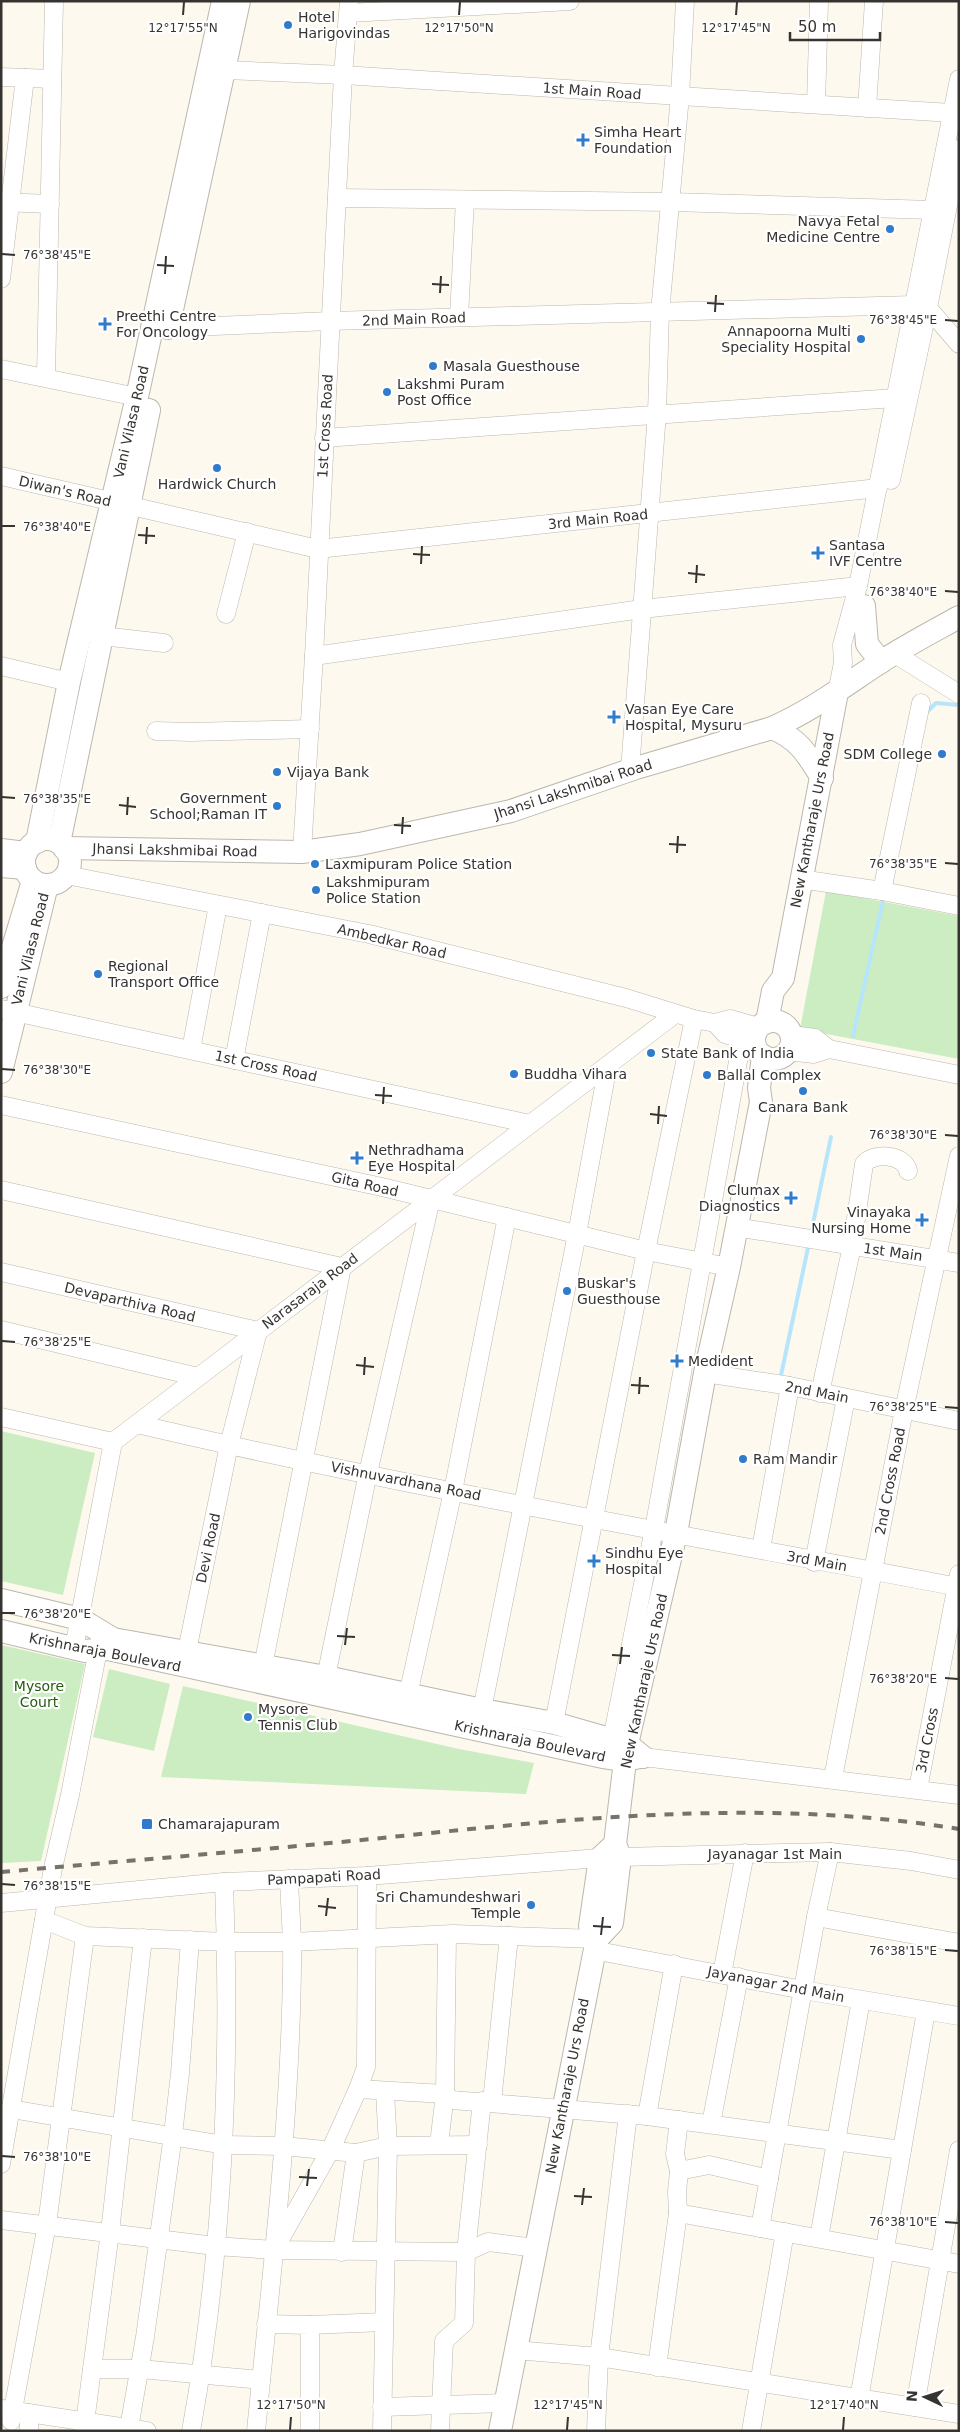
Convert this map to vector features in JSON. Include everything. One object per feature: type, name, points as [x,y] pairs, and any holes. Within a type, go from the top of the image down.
[{"type":"main road","name":"Vani Vilasa Road","points":[[1,1072],[8,1010],[102,636],[137,396],[223,1]]},
{"type":"main road","name":"Vani Vilasa Road","points":[[1,987],[45,862],[69,682],[121,503],[168,328],[239,1]]},
{"type":"main road","points":[[861,596],[867,644],[888,658]]},
{"type":"main road","name":"Jhansi Lakshmibai Road","points":[[1,850],[45,862],[302,852],[360,844],[511,811],[630,770],[772,728],[837,692],[888,658],[959,617]]},
{"type":"main road","name":"New Kantharaje Urs Road","points":[[500,2431],[595,1944],[612,1923],[612,1853],[627,1750],[676,1533],[705,1373],[729,1267],[761,1102],[768,1093],[769,1040],[786,989],[783,978],[800,879],[822,778],[837,692]]},
{"type":"main road","points":[[772,728],[789,735],[806,752],[822,778]]},
{"type":"main road","points":[[1,866],[45,862]]},
{"type":"main road","name":"Krishnaraja Boulevard","points":[[1,1600],[80,1620],[108,1649],[627,1750]]},
{"type":"main road","name":"Krishnaraja Boulevard","points":[[1,1631],[86,1651],[100,1641],[113,1639],[326,1677],[554,1723],[627,1750]]},
{"type":"street","points":[[46,376],[54,1]]},
{"type":"street","points":[[349,7],[570,1]]},
{"type":"street","points":[[630,770],[650,514],[660,312],[680,96],[685,1]]},
{"type":"street","points":[[816,104],[819,1]]},
{"type":"street","points":[[867,108],[874,1]]},
{"type":"street","name":"1st Cross Road","points":[[302,852],[314,656],[343,75],[349,7]]},
{"type":"street","name":"1st Main Road","points":[[225,70],[343,75],[955,114]]},
{"type":"street","points":[[1,77],[52,78]]},
{"type":"street","points":[[1,279],[6,202],[25,78]]},
{"type":"street","points":[[861,596],[878,488],[895,398],[921,307],[933,210],[955,114],[959,80]]},
{"type":"street","points":[[861,596],[921,307],[959,148]]},
{"type":"street","points":[[337,198],[671,202],[933,210]]},
{"type":"street","points":[[459,318],[465,200]]},
{"type":"street","points":[[6,202],[50,204]]},
{"type":"street","points":[[921,307],[959,344]]},
{"type":"street","name":"2nd Main Road","points":[[168,328],[330,321],[921,307]]},
{"type":"street","points":[[1,369],[46,376],[137,396]]},
{"type":"street","points":[[324,438],[895,398]]},
{"type":"street","name":"Diwan's Road","points":[[1,476],[247,532]]},
{"type":"street","name":"3rd Main Road","points":[[247,532],[318,549],[878,488]]},
{"type":"street","points":[[226,614],[247,532]]},
{"type":"street","points":[[314,656],[642,609],[861,596]]},
{"type":"street","name":"New Kantharaje Urs Road","points":[[837,692],[843,663],[854,648],[861,596]]},
{"type":"street","points":[[102,636],[164,643]]},
{"type":"street","points":[[888,658],[959,694]]},
{"type":"street","points":[[1,666],[69,682]]},
{"type":"street","points":[[877,890],[921,703]]},
{"type":"street","points":[[156,731],[310,729]]},
{"type":"street","name":"Ambedkar Road","points":[[45,862],[218,905],[369,934],[626,998],[694,1020],[715,1022],[730,1019],[769,1040],[815,1038],[829,1049],[959,1075]]},
{"type":"street","points":[[800,879],[902,894],[959,906]]},
{"type":"street","points":[[191,1050],[218,905]]},
{"type":"street","points":[[234,1060],[262,913]]},
{"type":"street","name":"1st Cross Road","points":[[8,1010],[530,1124]]},
{"type":"street","name":"Narasaraja Road","points":[[114,1442],[675,1014]]},
{"type":"street","points":[[554,1723],[646,1251],[694,1020]]},
{"type":"street","points":[[769,1040],[702,1262],[654,1529],[627,1750],[833,1778],[876,1786],[918,1789],[959,1795]]},
{"type":"street","points":[[482,1710],[577,1234],[608,1065]]},
{"type":"street","name":"Gita Road","points":[[1,1106],[382,1187],[646,1251],[729,1267]]},
{"type":"street","points":[[820,1393],[852,1246],[864,1164],[868,1159],[879,1156],[901,1161],[908,1167],[908,1171]]},
{"type":"street","name":"2nd Cross Road","points":[[833,1778],[904,1410],[959,1156]]},
{"type":"street","points":[[1,1190],[342,1267],[263,1666]]},
{"type":"street","points":[[326,1677],[368,1473],[431,1199]]},
{"type":"street","points":[[408,1695],[453,1491],[507,1217]]},
{"type":"street","name":"1st Main","points":[[736,1227],[959,1263]]},
{"type":"street","name":"Devaparthiva Road","points":[[1,1272],[258,1331]]},
{"type":"street","points":[[1,1330],[198,1377]]},
{"type":"street","name":"Devi Road","points":[[187,1651],[229,1445],[258,1331]]},
{"type":"street","name":"2nd Main","points":[[705,1373],[790,1386],[959,1421]]},
{"type":"street","points":[[760,1550],[790,1386]]},
{"type":"street","points":[[814,1562],[846,1398]]},
{"type":"street","points":[[1,1417],[114,1442],[74,1648]]},
{"type":"street","name":"Vishnuvardhana Road","points":[[137,1424],[453,1491],[593,1519],[676,1533]]},
{"type":"street","name":"3rd Main","points":[[676,1533],[814,1562],[958,1583]]},
{"type":"street","name":"3rd Cross","points":[[918,1789],[958,1583]]},
{"type":"street","points":[[1,2164],[11,2109],[9,2069],[44,1920],[100,1641]]},
{"type":"street","points":[[760,2228],[816,1917],[830,1852]]},
{"type":"street","name":"Jayanagar 1st Main","points":[[612,1853],[830,1852],[959,1870]]},
{"type":"street","name":"Pampapati Road","points":[[1,1903],[224,1882],[367,1876],[612,1853]]},
{"type":"street","points":[[711,2124],[745,1853]]},
{"type":"street","points":[[274,2250],[331,2150],[366,2067],[367,1876]]},
{"type":"street","points":[[256,2431],[283,2146],[292,1969],[289,1879]]},
{"type":"street","points":[[191,2431],[201,2374],[224,2145],[226,1942],[224,1882]]},
{"type":"street","points":[[816,1917],[959,1943]]},
{"type":"street","name":"Jayanagar 2nd Main","points":[[44,1920],[86,1936],[226,1942],[292,1942],[448,1934],[509,1936],[595,1944],[730,1976],[959,2016]]},
{"type":"street","points":[[439,2144],[445,2094],[448,1934]]},
{"type":"street","points":[[86,1936],[47,2224],[16,2418],[85,2428],[130,2428],[147,2431]]},
{"type":"street","points":[[440,2431],[444,2342],[464,2323],[466,2252],[478,2145],[487,2102],[509,1936]]},
{"type":"street","points":[[85,2428],[110,2232],[143,1938]]},
{"type":"street","points":[[130,2428],[173,2135],[180,2073],[190,1940]]},
{"type":"street","points":[[647,2116],[674,1964]]},
{"type":"street","points":[[819,2238],[861,2000]]},
{"type":"street","points":[[859,2399],[926,2011]]},
{"type":"street","points":[[358,2089],[445,2094],[452,2100],[647,2116],[902,2150]]},
{"type":"street","points":[[382,2431],[388,2146],[385,2092]]},
{"type":"street","points":[[11,2109],[224,2145],[283,2146],[356,2153],[388,2146],[478,2145]]},
{"type":"street","points":[[596,2431],[599,2357],[628,2114]]},
{"type":"street","points":[[657,2367],[678,2214],[677,2192],[679,2171],[676,2154],[679,2120]]},
{"type":"street","points":[[915,2407],[959,2150]]},
{"type":"street","points":[[342,2252],[356,2153]]},
{"type":"street","points":[[679,2171],[709,2165],[769,2179]]},
{"type":"street","points":[[678,2214],[940,2259],[959,2264]]},
{"type":"street","points":[[1,2220],[47,2224],[215,2246],[274,2250],[466,2252],[488,2242],[536,2248]]},
{"type":"street","points":[[751,2431],[785,2232]]},
{"type":"street","points":[[266,2324],[310,2325],[384,2322]]},
{"type":"street","points":[[310,2325],[310,2431]]},
{"type":"street","points":[[515,2350],[599,2357],[959,2414]]},
{"type":"street","points":[[92,2368],[140,2369],[261,2380]]},
{"type":"street","points":[[382,2407],[505,2403]]},
{"type":"green space","points":[[826,891],[959,916],[959,1059],[800,1029]]},
{"type":"green space","points":[[1,1431],[95,1453],[63,1595],[1,1581]]},
{"type":"green space","name":"Mysore Court","points":[[1,1645],[85,1664],[41,1861],[1,1863]]},
{"type":"green space","points":[[109,1669],[170,1684],[154,1751],[93,1737]]},
{"type":"green space","name":"Mysore Tennis Club","points":[[183,1686],[459,1749],[534,1763],[526,1794],[161,1777]]},
{"type":"waterway","points":[[925,714],[936,703],[959,705]]},
{"type":"waterway","points":[[853,1036],[884,896]]},
{"type":"waterway","points":[[811,1233],[831,1137]]},
{"type":"waterway","points":[[780,1380],[809,1243]]},
{"type":"railway","points":[[1,1872],[279,1848],[518,1824],[665,1814],[812,1814],[886,1819],[959,1829]]},
{"type":"place","name":"Hotel Harigovindas","points":[[288,25]]},
{"type":"place","name":"Simha Heart Foundation","points":[[583,140]]},
{"type":"place","name":"Navya Fetal Medicine Centre","points":[[890,229]]},
{"type":"place","name":"Preethi Centre For Oncology","points":[[105,324]]},
{"type":"place","name":"Annapoorna Multi Speciality Hospital","points":[[861,339]]},
{"type":"place","name":"Masala Guesthouse","points":[[433,366]]},
{"type":"place","name":"Lakshmi Puram Post Office","points":[[387,392]]},
{"type":"place","name":"Hardwick Church","points":[[217,468]]},
{"type":"place","name":"Santasa IVF Centre","points":[[818,553]]},
{"type":"place","name":"Vasan Eye Care Hospital, Mysuru","points":[[614,717]]},
{"type":"place","name":"SDM College","points":[[942,754]]},
{"type":"place","name":"Vijaya Bank","points":[[277,772]]},
{"type":"place","name":"Government School;Raman IT","points":[[277,806]]},
{"type":"place","name":"Laxmipuram Police Station","points":[[315,864]]},
{"type":"place","name":"Lakshmipuram Police Station","points":[[316,890]]},
{"type":"place","name":"Regional Transport Office","points":[[98,974]]},
{"type":"place","name":"State Bank of India","points":[[651,1053]]},
{"type":"place","name":"Buddha Vihara","points":[[514,1074]]},
{"type":"place","name":"Ballal Complex","points":[[707,1075]]},
{"type":"place","name":"Canara Bank","points":[[803,1091]]},
{"type":"place","name":"Nethradhama Eye Hospital","points":[[357,1158]]},
{"type":"place","name":"Clumax Diagnostics","points":[[791,1198]]},
{"type":"place","name":"Vinayaka Nursing Home","points":[[922,1220]]},
{"type":"place","name":"Buskar's Guesthouse","points":[[567,1291]]},
{"type":"place","name":"Medident","points":[[677,1361]]},
{"type":"place","name":"Ram Mandir","points":[[743,1459]]},
{"type":"place","name":"Sindhu Eye Hospital","points":[[594,1561]]},
{"type":"place","name":"Mysore Tennis Club","points":[[248,1717]]},
{"type":"place","name":"Chamarajapuram","points":[[147,1824]]},
{"type":"place","name":"Sri Chamundeshwari Temple","points":[[531,1905]]}]
